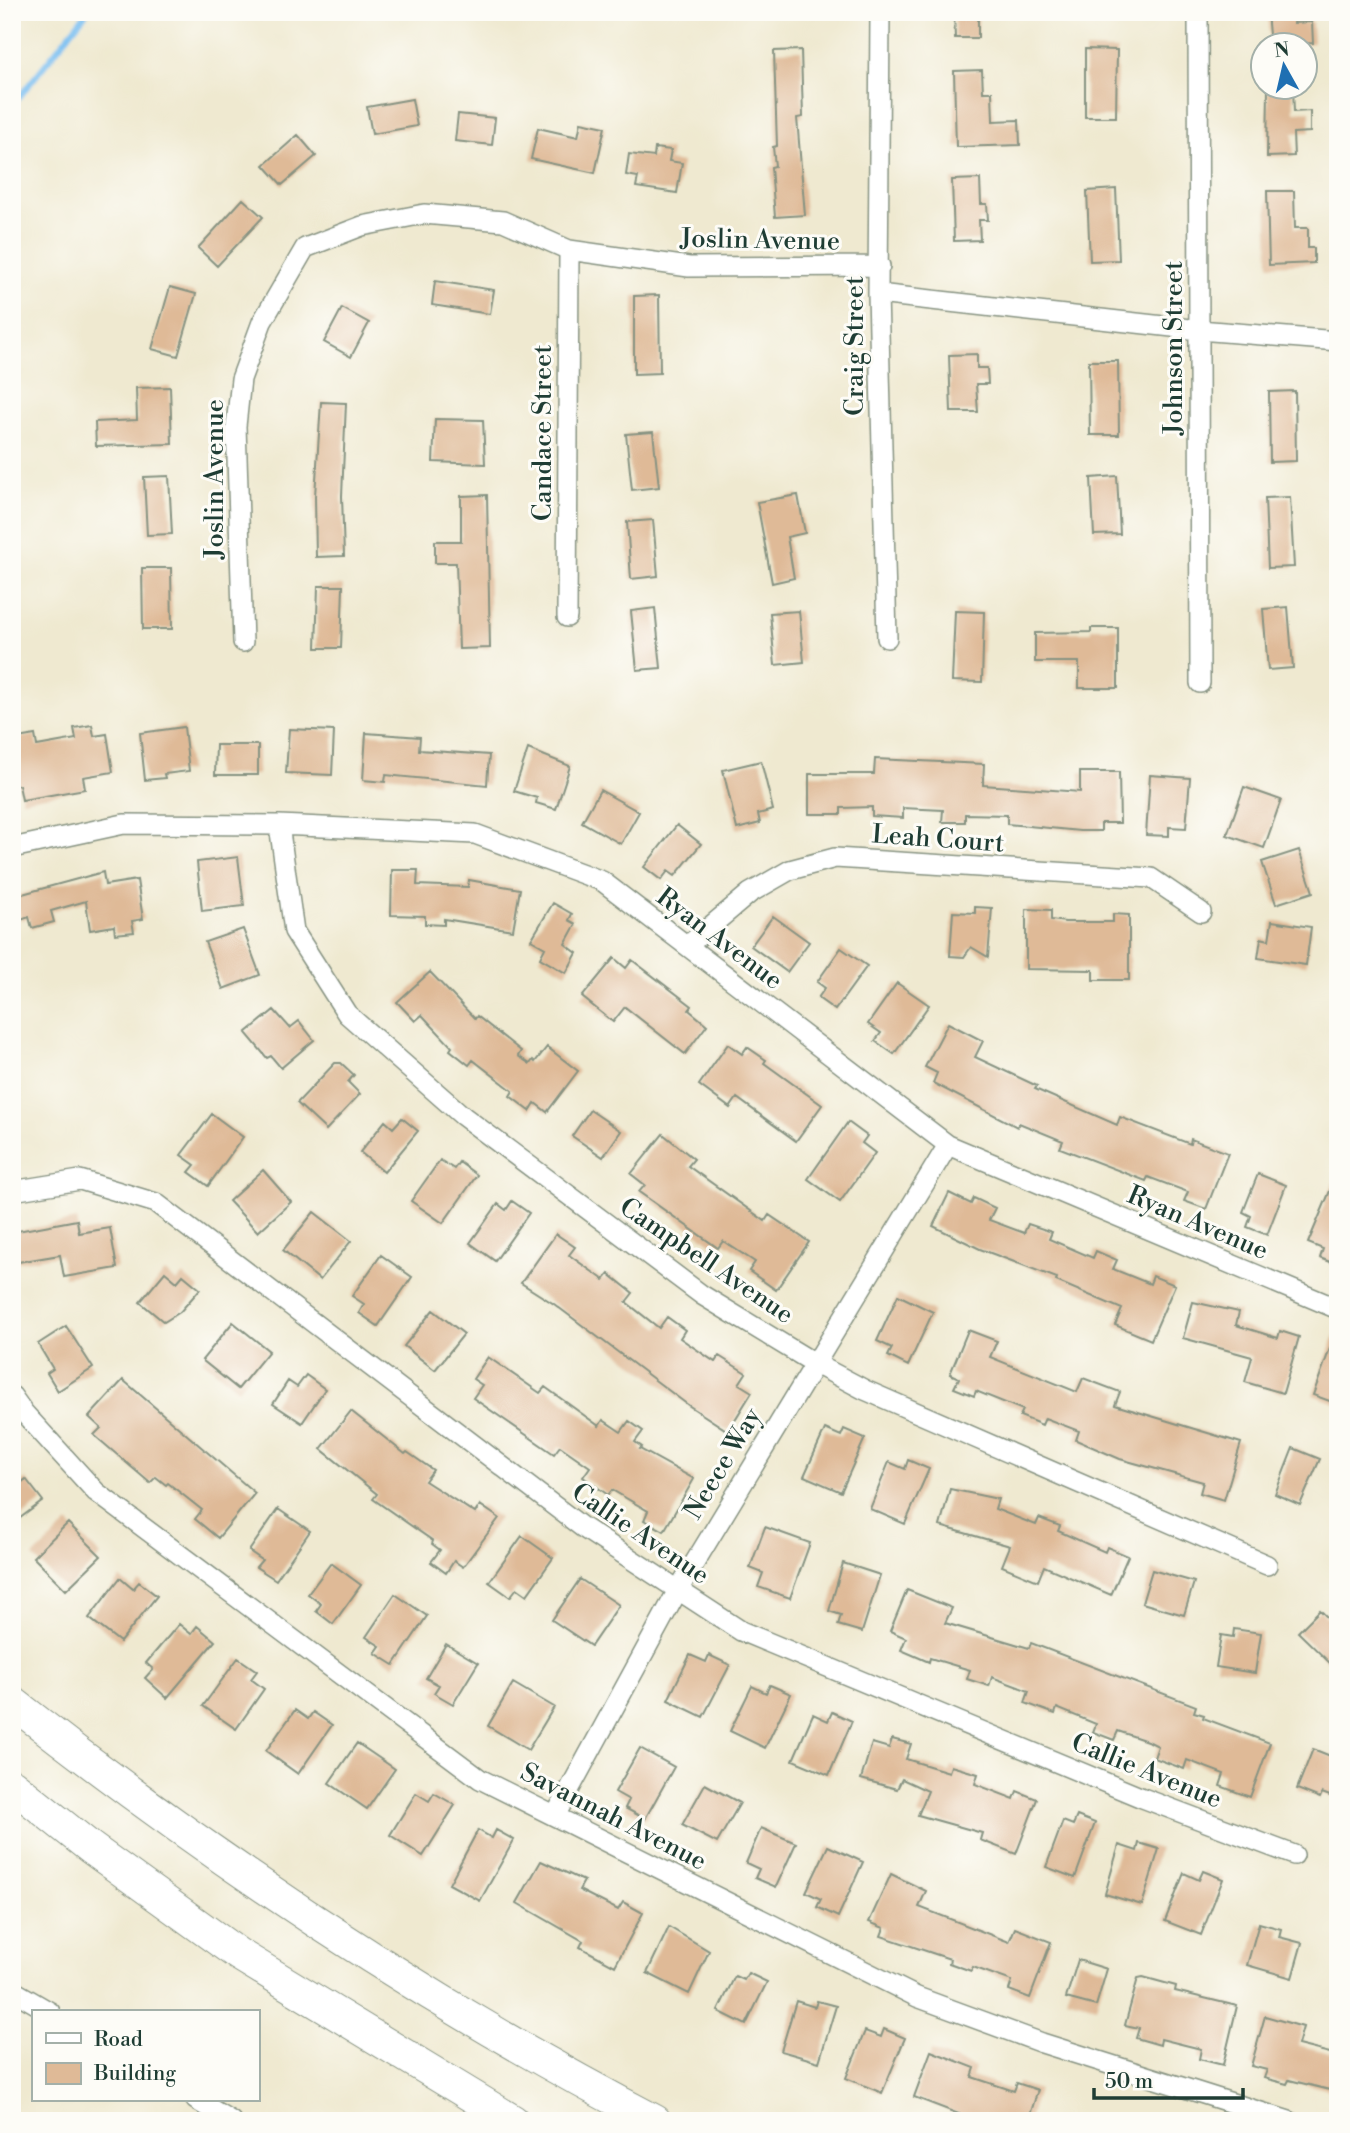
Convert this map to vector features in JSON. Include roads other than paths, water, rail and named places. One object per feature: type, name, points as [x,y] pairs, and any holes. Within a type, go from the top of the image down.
[{"type":"highway","points":[[12,1702],[202,1846],[376,1963],[655,2121]]},
{"type":"highway","points":[[12,1785],[91,1848],[238,1954],[513,2121]]},
{"type":"street","name":"Craig Street","points":[[880,12],[878,294],[887,638]]},
{"type":"street","name":"Johnson Street","points":[[1198,12],[1200,683]]},
{"type":"street","name":"Joslin Avenue","points":[[243,642],[236,426],[241,379],[262,322],[305,248],[362,226],[424,214],[503,221],[569,250],[690,267],[880,266]]},
{"type":"street","name":"Candace Street","points":[[567,617],[569,250]]},
{"type":"street","points":[[878,294],[1199,330],[1338,341]]},
{"type":"street","name":"Ryan Avenue","points":[[12,848],[124,824],[279,825],[475,834],[602,881],[948,1145],[1338,1309]]},
{"type":"street","name":"Campbell Avenue","points":[[279,825],[294,932],[347,1014],[463,1116],[691,1287],[814,1363],[878,1395],[1267,1565]]},
{"type":"street","name":"Leah Court","points":[[687,946],[750,893],[790,870],[835,858],[1151,878],[1201,912]]},
{"type":"street","name":"Neece Way","points":[[555,1816],[678,1590],[948,1145]]},
{"type":"street","name":"Callie Avenue","points":[[12,1191],[80,1180],[156,1202],[582,1527],[741,1631],[1140,1797],[1294,1855]]},
{"type":"street","name":"Savannah Avenue","points":[[12,1396],[24,1413],[96,1492],[480,1779],[917,1997],[1042,2043],[1289,2121]]},
{"type":"street","points":[[12,1990],[47,2010]]},
{"type":"street","points":[[199,2102],[230,2121]]},
{"type":"waterway","points":[[12,106],[87,12]]}]
